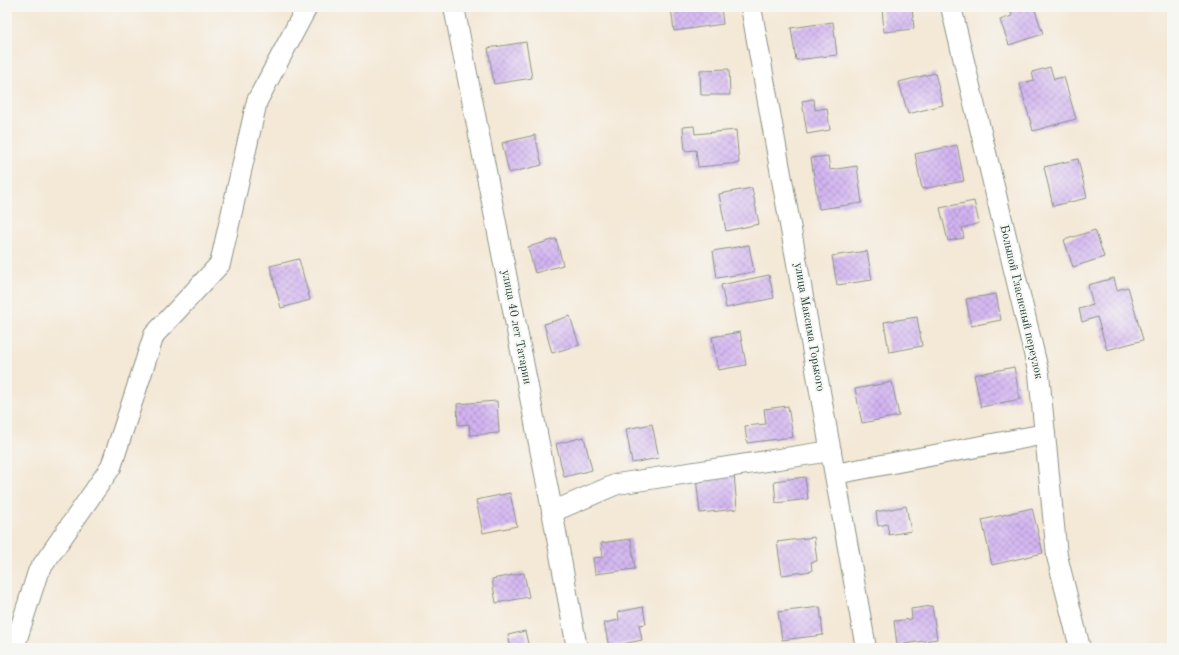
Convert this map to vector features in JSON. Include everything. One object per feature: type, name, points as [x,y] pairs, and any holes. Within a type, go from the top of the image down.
[{"type":"street","points":[[14,648],[38,572],[111,467],[154,335],[220,264],[257,101],[306,7]]},
{"type":"street","name":"улица 40 лет Татарии","points":[[454,7],[577,648]]},
{"type":"street","name":"улица Максима Горького","points":[[751,7],[866,648]]},
{"type":"street","name":"Большой Гласисный переулок","points":[[950,7],[1038,374],[1057,556],[1080,648]]},
{"type":"street","points":[[835,474],[1044,434]]},
{"type":"street","points":[[552,512],[617,484],[831,451]]},
{"type":"building","points":[[671,7],[721,7],[723,24],[674,31]]},
{"type":"building","points":[[882,7],[912,7],[914,29],[884,32]]},
{"type":"building","points":[[1009,7],[1034,7],[1043,34],[1009,45],[1000,20],[1012,16]]},
{"type":"building","points":[[833,22],[837,55],[796,60],[791,28]]},
{"type":"building","points":[[526,42],[532,78],[494,84],[488,48]]},
{"type":"building","points":[[1050,67],[1054,79],[1064,77],[1076,119],[1033,131],[1020,84],[1034,80],[1032,72]]},
{"type":"building","points":[[729,69],[730,95],[701,95],[700,70]]},
{"type":"building","points":[[935,73],[943,105],[908,114],[899,82]]},
{"type":"building","points":[[814,99],[815,110],[827,108],[830,130],[807,134],[802,101]]},
{"type":"building","points":[[694,126],[695,134],[736,130],[739,163],[698,167],[696,150],[685,151],[683,127]]},
{"type":"building","points":[[535,135],[542,165],[509,173],[502,143]]},
{"type":"building","points":[[957,145],[964,181],[922,189],[915,154]]},
{"type":"building","points":[[828,156],[830,170],[857,166],[862,203],[819,209],[811,158]]},
{"type":"building","points":[[1078,159],[1087,198],[1053,206],[1044,167]]},
{"type":"building","points":[[752,188],[759,224],[726,231],[719,194]]},
{"type":"building","points":[[974,201],[979,223],[962,228],[964,238],[948,241],[940,208]]},
{"type":"building","points":[[1095,230],[1104,257],[1073,267],[1064,240]]},
{"type":"building","points":[[556,239],[563,265],[535,273],[528,247]]},
{"type":"building","points":[[749,245],[754,272],[717,278],[713,251]]},
{"type":"building","points":[[867,251],[872,280],[837,285],[832,256]]},
{"type":"building","points":[[299,259],[310,300],[281,308],[270,266]]},
{"type":"building","points":[[769,275],[774,298],[726,308],[721,285]]},
{"type":"building","points":[[1114,278],[1117,290],[1128,287],[1143,340],[1107,350],[1097,317],[1082,322],[1079,309],[1093,305],[1088,285]]},
{"type":"building","points":[[996,294],[1001,320],[971,326],[966,299]]},
{"type":"building","points":[[570,316],[579,345],[552,353],[544,324]]},
{"type":"building","points":[[917,317],[922,346],[889,352],[884,322]]},
{"type":"building","points":[[740,332],[746,365],[718,370],[712,337]]},
{"type":"building","points":[[1014,367],[1020,399],[981,407],[974,375]]},
{"type":"building","points":[[892,382],[899,416],[862,423],[855,389]]},
{"type":"building","points":[[497,401],[499,433],[470,435],[469,424],[458,425],[457,404]]},
{"type":"building","points":[[788,406],[793,437],[747,443],[745,426],[766,424],[764,409]]},
{"type":"building","points":[[652,424],[659,458],[632,463],[626,429]]},
{"type":"building","points":[[584,437],[592,470],[564,477],[556,444]]},
{"type":"building","points":[[734,473],[737,509],[700,513],[696,477]]},
{"type":"building","points":[[805,477],[808,499],[776,503],[774,481]]},
{"type":"building","points":[[510,493],[517,526],[483,533],[476,500]]},
{"type":"building","points":[[906,506],[911,531],[889,535],[887,524],[878,526],[876,512]]},
{"type":"building","points":[[1032,508],[1043,553],[992,565],[982,520]]},
{"type":"building","points":[[814,537],[817,561],[811,562],[812,571],[782,575],[777,542]]},
{"type":"building","points":[[631,539],[635,569],[595,574],[593,558],[603,557],[601,543]]},
{"type":"building","points":[[524,573],[529,597],[496,603],[492,579]]},
{"type":"building","points":[[932,606],[937,639],[897,645],[894,621],[912,619],[911,609]]},
{"type":"building","points":[[643,607],[646,624],[639,625],[642,640],[609,647],[604,623],[619,620],[618,612]]},
{"type":"building","points":[[820,607],[823,635],[782,640],[778,612]]},
{"type":"building","points":[[525,631],[529,648],[511,648],[508,635]]}]
